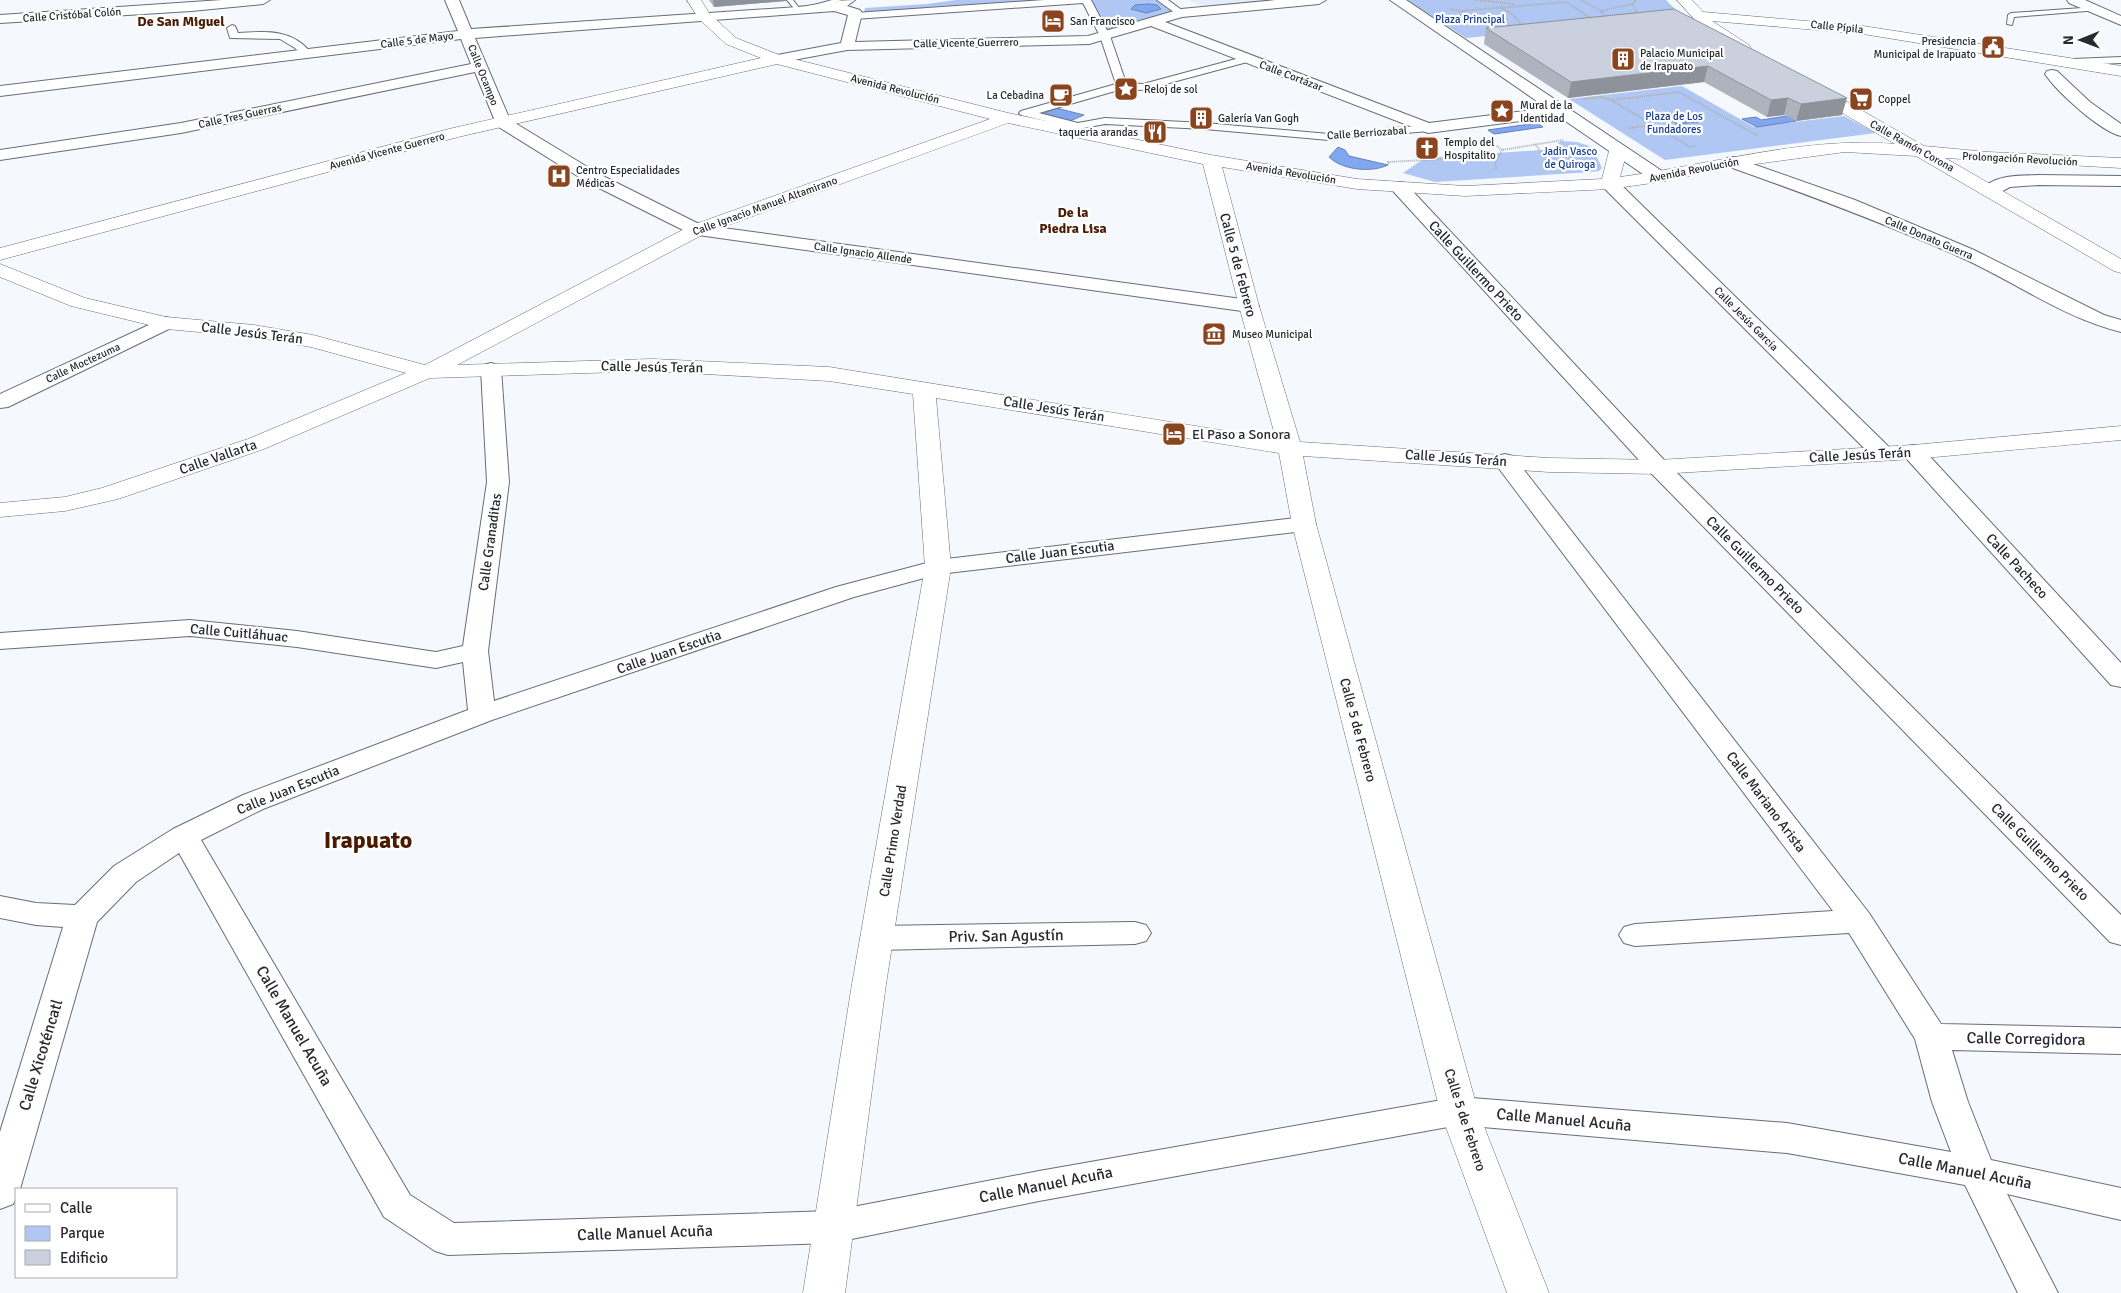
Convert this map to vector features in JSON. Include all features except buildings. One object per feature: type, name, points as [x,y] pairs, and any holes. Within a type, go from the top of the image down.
[{"type":"street","name":"Calle Cristóbal Colón","points":[[0,19],[191,7],[263,0]]},
{"type":"street","name":"Calle Ocampo","points":[[452,0],[478,67],[503,123]]},
{"type":"street","name":"Avenida Revolución","points":[[694,0],[704,16],[731,41],[777,59],[1211,160],[1357,184],[1395,178],[1465,191],[1610,184],[1659,177],[1733,162],[1845,147],[1918,152]]},
{"type":"street","points":[[855,16],[1085,0],[1105,36],[1122,86]]},
{"type":"street","points":[[1162,0],[1181,13]]},
{"type":"street","name":"Calle Vicente Guerrero","points":[[777,59],[847,46],[1089,40],[1181,13],[1319,0]]},
{"type":"street","points":[[1397,0],[1659,177]]},
{"type":"street","points":[[1684,0],[1714,30],[1760,58]]},
{"type":"street","points":[[2074,0],[2121,21]]},
{"type":"street","name":"Calle 5 de Mayo","points":[[0,91],[466,34],[704,16],[794,5],[841,2]]},
{"type":"street","points":[[841,2],[856,13],[847,46]]},
{"type":"street","points":[[2097,10],[2121,9]]},
{"type":"street","name":"Calle Pípila","points":[[1699,16],[1826,26],[2121,70]]},
{"type":"street","name":"Calle Cortázar","points":[[1153,22],[1428,128]]},
{"type":"street","points":[[232,28],[234,36],[277,36],[292,39],[307,54]]},
{"type":"street","name":"Avenida Vicente Guerrero","points":[[0,254],[455,133],[777,59]]},
{"type":"street","points":[[1016,116],[1122,86],[1144,87],[1247,59]]},
{"type":"street","points":[[2073,62],[2121,60]]},
{"type":"street","name":"Calle Tres Guerras","points":[[0,155],[181,128],[478,67]]},
{"type":"street","points":[[0,78],[51,74],[50,84]]},
{"type":"street","points":[[2052,74],[2070,94],[2102,120],[2121,132]]},
{"type":"street","name":"Calle Ramón Corona","points":[[1801,82],[1918,152],[1991,190],[2121,267]]},
{"type":"street","name":"Calle Berriozabal","points":[[1016,116],[1078,126],[1105,121],[1205,126],[1329,137],[1428,128],[1559,111]]},
{"type":"street","name":"Calle Ignacio Manuel Altamirano","points":[[427,372],[697,230],[1016,116]]},
{"type":"street","name":"Calle Ignacio Allende","points":[[503,123],[593,178],[697,230],[1248,306]]},
{"type":"street","points":[[1610,184],[1618,151]]},
{"type":"street","name":"Prolongación Revolución","points":[[1918,152],[1988,158],[2121,163]]},
{"type":"street","name":"Calle 5 de Febrero","points":[[1211,160],[1248,306],[1290,448],[1304,524],[1459,1111],[1528,1293]]},
{"type":"street","name":"Calle Donato Guerra","points":[[1733,162],[1849,204],[1968,254],[2098,319],[2121,326]]},
{"type":"street","name":"Calle Guillermo Prieto","points":[[1395,178],[1658,468],[2121,934]]},
{"type":"street","points":[[1991,190],[2006,182],[2038,180],[2121,181]]},
{"type":"street","name":"Calle Jesús García","points":[[1610,184],[1882,453]]},
{"type":"street","name":"Calle Jesús Terán","points":[[0,270],[78,302],[166,323],[254,331],[313,341],[427,372],[652,365],[829,374],[1290,448],[1549,465],[1658,468],[1913,452],[2121,433]]},
{"type":"street","name":"Calle Moctezuma","points":[[0,402],[166,323]]},
{"type":"street","name":"Calle Granaditas","points":[[482,714],[476,651],[498,482],[491,369]]},
{"type":"street","name":"Calle Vallarta","points":[[0,510],[65,504],[109,494],[256,444],[427,372]]},
{"type":"street","name":"Calle Primo Verdad","points":[[824,1293],[832,1227],[877,938],[938,567],[924,388]]},
{"type":"street","name":"Calle Pacheco","points":[[1913,452],[2121,679]]},
{"type":"street","name":"Calle Mariano Arista","points":[[1505,461],[1858,921],[1931,1037],[1945,1087],[1977,1172],[2038,1293]]},
{"type":"street","name":"Calle Juan Escutia","points":[[82,917],[125,874],[184,836],[253,802],[482,714],[845,592],[938,567],[1304,524]]},
{"type":"street","name":"Calle Cuitláhuac","points":[[0,641],[190,628],[297,639],[436,660],[476,651]]},
{"type":"street","name":"Calle Manuel Acuña","points":[[184,836],[397,1206],[448,1239],[832,1227],[1039,1186],[1459,1111],[1788,1138],[1977,1172],[2121,1204]]},
{"type":"street","points":[[0,907],[36,914],[82,917]]},
{"type":"street","name":"Calle Xicoténcatl","points":[[0,1193],[82,917]]},
{"type":"street","points":[[1635,935],[1858,921]]},
{"type":"street","name":"Priv. San Agustín","points":[[877,938],[1135,933]]},
{"type":"street","name":"Calle Corregidora","points":[[1931,1037],[2121,1041]]},
{"type":"lane","points":[[794,5],[841,2]]},
{"type":"lane","points":[[2010,24],[2011,15],[2097,10]]},
{"type":"path","points":[[1476,0],[1523,5]]},
{"type":"path","points":[[1563,0],[1597,22]]},
{"type":"path","points":[[1580,0],[1600,11],[1608,18]]},
{"type":"path","points":[[1600,11],[1632,4],[1636,0]]},
{"type":"path","points":[[1462,11],[1566,2]]},
{"type":"path","points":[[1632,4],[1641,18]]},
{"type":"path","points":[[1500,7],[1511,13],[1525,29]]},
{"type":"path","points":[[1611,100],[1679,92],[1759,136]]},
{"type":"path","points":[[1601,97],[1611,100],[1690,147]]},
{"type":"path","points":[[1621,129],[1654,125]]},
{"type":"path","points":[[1502,150],[1596,135]]},
{"type":"path","points":[[1490,140],[1502,150]]},
{"type":"path","points":[[1535,144],[1553,168]]},
{"type":"path","points":[[1496,171],[1495,163],[1502,150]]},
{"type":"path","points":[[1395,178],[1388,162],[1500,156]]},
{"type":"shaded area","points":[[1189,0],[1281,0],[1203,7]]},
{"type":"green space","points":[[956,0],[1085,0],[869,14],[864,12],[865,8]]},
{"type":"green space","points":[[1086,0],[1160,0],[1175,11],[1146,23],[1107,30]]},
{"type":"green space","name":"Plaza Principal","points":[[1407,0],[1666,0],[1683,17],[1466,38]]},
{"type":"green space","name":"Plaza de Los Fundadores","points":[[1682,86],[1754,127],[1844,116],[1876,133],[1665,160],[1569,99]]},
{"type":"green space","name":"Jadin Vasco de Quiroga","points":[[1561,141],[1577,142],[1592,147],[1602,168],[1599,171],[1591,172],[1435,182],[1403,173],[1425,158],[1556,149],[1556,145]]},
{"type":"water","points":[[1135,5],[1157,5],[1161,9],[1146,13],[1131,9]]},
{"type":"water","points":[[1056,108],[1084,115],[1070,121],[1042,114]]},
{"type":"water","points":[[1684,113],[1699,122],[1677,124],[1663,115]]},
{"type":"water","points":[[1787,116],[1796,121],[1757,127],[1742,119],[1756,117],[1761,120]]},
{"type":"water","points":[[1537,123],[1543,127],[1494,134],[1488,130]]},
{"type":"water","points":[[1338,147],[1345,150],[1349,156],[1388,165],[1373,169],[1357,169],[1341,165],[1329,157]]},
{"type":"place","name":"San Francisco","points":[[1053,21]]},
{"type":"place","name":"Presidencia Municipal de Irapuato","points":[[1993,47]]},
{"type":"place","name":"Palacio Municipal de Irapuato","points":[[1623,59]]},
{"type":"place","name":"Reloj de sol","points":[[1126,89]]},
{"type":"place","name":"La Cebadina","points":[[1061,95]]},
{"type":"place","name":"Coppel","points":[[1861,99]]},
{"type":"place","name":"Mural de la Identidad","points":[[1502,111]]},
{"type":"place","name":"Galería Van Gogh","points":[[1201,118]]},
{"type":"place","name":"taqueria arandas","points":[[1155,132]]},
{"type":"place","name":"Templo del Hospitalito","points":[[1427,148]]},
{"type":"place","name":"Centro Especialidades Médicas","points":[[559,176]]},
{"type":"place","name":"Museo Municipal","points":[[1214,334]]},
{"type":"place","name":"El Paso a Sonora","points":[[1174,434]]},
{"type":"district","name":"De San Miguel","points":[[181,21]]},
{"type":"district","name":"De la Piedra Lisa","points":[[1073,220]]},
{"type":"district","name":"Irapuato","points":[[368,840]]}]
